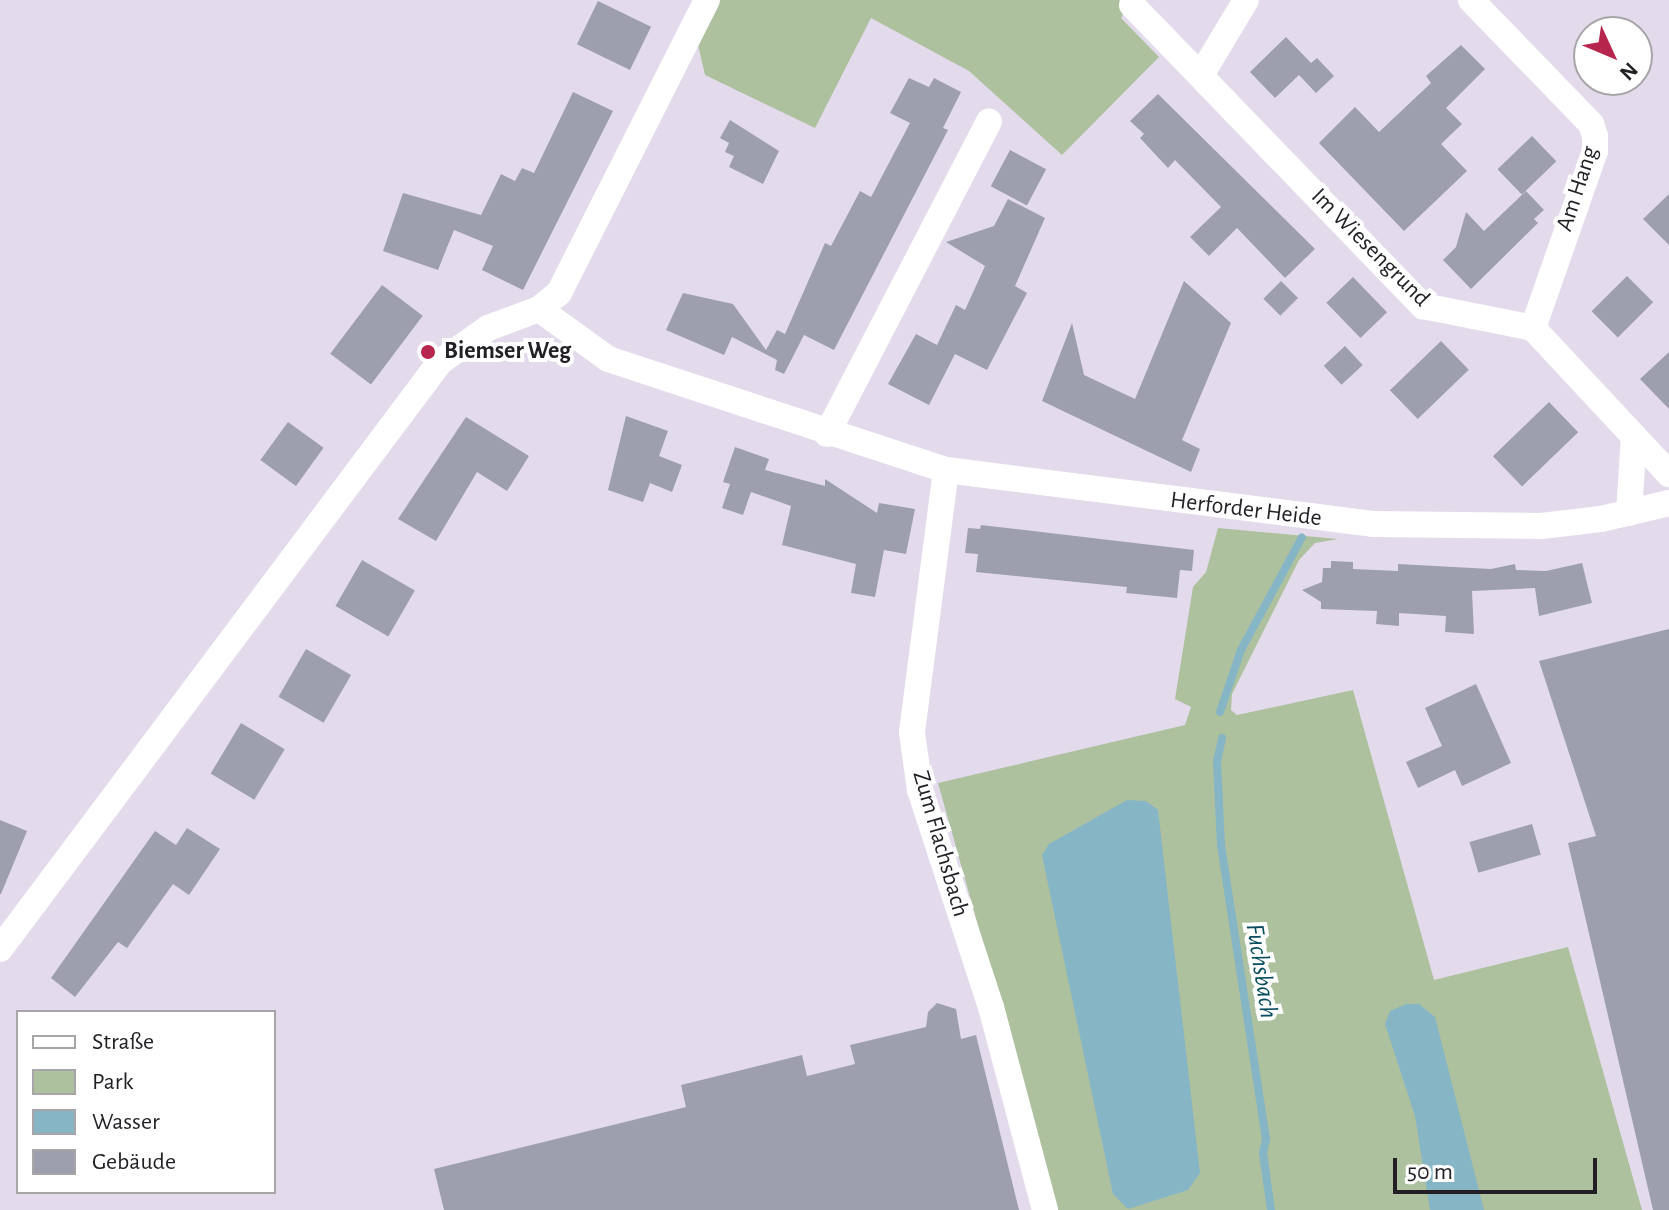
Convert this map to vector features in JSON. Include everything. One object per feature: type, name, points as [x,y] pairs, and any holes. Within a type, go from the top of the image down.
[{"type":"street","points":[[0,949],[440,362],[488,328],[539,309],[571,274],[707,0]]},
{"type":"street","points":[[1201,75],[1246,0]]},
{"type":"street","name":"Am Hang","points":[[1471,0],[1591,124],[1595,136],[1595,151],[1533,328]]},
{"type":"street","name":"Im Wiesengrund","points":[[1132,5],[1423,306],[1533,328]]},
{"type":"street","points":[[827,434],[989,122]]},
{"type":"street","name":"Herforder Heide","points":[[539,309],[565,333],[608,359],[827,434],[946,470],[1373,524],[1541,526],[1629,513],[1669,503]]},
{"type":"street","points":[[1533,328],[1669,474]]},
{"type":"street","points":[[1629,513],[1634,436]]},
{"type":"street","name":"Zum Flachsbach","points":[[946,470],[912,733],[920,790],[991,1007],[1045,1210]]},
{"type":"green space","points":[[720,0],[1131,0],[1121,18],[1159,57],[1062,155],[969,71],[871,18],[815,128],[705,75],[698,45]]},
{"type":"green space","points":[[1218,528],[1338,539],[1315,543],[1299,560],[1232,694],[1231,710],[1237,715],[1353,690],[1434,980],[1568,947],[1642,1210],[1058,1210],[938,783],[1185,725],[1191,707],[1175,699],[1193,587],[1206,572]]},
{"type":"water","points":[[1127,800],[1146,801],[1158,810],[1200,1173],[1188,1190],[1128,1209],[1113,1194],[1042,855],[1049,844]]},
{"type":"water","points":[[1406,1004],[1419,1004],[1435,1017],[1484,1210],[1430,1210],[1415,1116],[1385,1024],[1390,1011]]},
{"type":"building","points":[[598,1],[651,27],[630,70],[577,44]]},
{"type":"building","points":[[1286,37],[1311,63],[1317,58],[1334,76],[1316,93],[1299,75],[1275,98],[1250,72]]},
{"type":"building","points":[[1461,45],[1485,69],[1446,108],[1462,124],[1441,144],[1467,171],[1404,231],[1319,143],[1355,107],[1379,132],[1431,83],[1426,76]]},
{"type":"building","points":[[909,78],[929,87],[934,78],[961,92],[943,128],[948,130],[834,350],[804,335],[784,374],[775,370],[777,360],[732,337],[724,355],[666,330],[683,293],[733,304],[766,350],[777,330],[785,334],[825,243],[831,246],[860,191],[871,197],[910,123],[890,113]]},
{"type":"building","points":[[573,92],[613,111],[523,290],[482,270],[493,246],[454,230],[438,270],[383,251],[403,193],[481,215],[501,174],[515,181],[522,168],[534,173]]},
{"type":"building","points":[[1158,94],[1315,249],[1285,278],[1237,228],[1209,256],[1190,237],[1221,207],[1175,160],[1168,168],[1140,138],[1144,134],[1130,121]]},
{"type":"building","points":[[730,120],[779,151],[763,184],[729,167],[734,156],[725,152],[729,143],[720,138]]},
{"type":"building","points":[[1532,136],[1556,161],[1522,195],[1497,169]]},
{"type":"building","points":[[1010,150],[1046,169],[1027,205],[991,186]]},
{"type":"building","points":[[1526,191],[1544,210],[1534,219],[1538,223],[1471,289],[1443,260],[1456,247],[1466,212],[1484,231]]},
{"type":"building","points":[[1669,194],[1669,245],[1643,219]]},
{"type":"building","points":[[1008,199],[1045,218],[1015,286],[1027,293],[987,370],[955,354],[929,405],[888,384],[916,334],[937,345],[956,305],[965,310],[985,266],[946,242],[994,226]]},
{"type":"building","points":[[1627,276],[1653,302],[1618,338],[1592,311]]},
{"type":"building","points":[[1353,277],[1387,312],[1360,338],[1326,303]]},
{"type":"building","points":[[1184,281],[1231,323],[1182,440],[1200,449],[1191,472],[1042,401],[1072,323],[1084,375],[1135,399]]},
{"type":"building","points":[[1281,281],[1298,298],[1280,316],[1263,299]]},
{"type":"building","points":[[382,285],[423,316],[371,384],[330,354]]},
{"type":"building","points":[[1441,341],[1469,370],[1418,419],[1390,390]]},
{"type":"building","points":[[1345,346],[1363,365],[1342,385],[1324,366]]},
{"type":"building","points":[[1669,352],[1669,409],[1640,379]]},
{"type":"building","points":[[1549,402],[1578,432],[1522,486],[1493,456]]},
{"type":"building","points":[[626,416],[668,431],[659,456],[682,465],[672,492],[650,483],[643,502],[608,490]]},
{"type":"building","points":[[466,417],[529,456],[507,491],[477,472],[436,541],[398,519]]},
{"type":"building","points":[[288,422],[324,448],[296,486],[260,460]]},
{"type":"building","points":[[735,447],[769,459],[765,470],[825,486],[825,479],[877,513],[879,503],[915,509],[906,554],[884,550],[875,597],[851,593],[856,564],[782,545],[791,506],[751,492],[743,515],[722,508],[730,484],[723,482]]},
{"type":"building","points":[[981,525],[1194,550],[1192,571],[1180,570],[1177,598],[1126,593],[1127,587],[976,572],[978,554],[965,553],[968,528],[980,529]]},
{"type":"building","points":[[362,560],[415,590],[388,636],[336,606]]},
{"type":"building","points":[[1331,561],[1353,562],[1353,569],[1398,571],[1398,564],[1491,569],[1515,564],[1516,570],[1546,571],[1582,563],[1592,603],[1539,616],[1535,588],[1472,591],[1474,634],[1445,632],[1446,616],[1399,613],[1399,626],[1376,624],[1377,611],[1321,609],[1321,602],[1302,590],[1322,582],[1323,568],[1331,568]]},
{"type":"building","points":[[1669,629],[1669,1210],[1653,1210],[1568,843],[1596,836],[1539,661]]},
{"type":"building","points":[[306,649],[351,675],[324,723],[278,697]]},
{"type":"building","points":[[1476,684],[1511,763],[1462,786],[1455,770],[1418,788],[1406,762],[1442,746],[1425,708]]},
{"type":"building","points":[[241,723],[285,749],[254,800],[211,774]]},
{"type":"building","points":[[0,820],[27,831],[1,894],[0,894]]},
{"type":"building","points":[[1532,824],[1541,855],[1478,873],[1470,842]]},
{"type":"building","points":[[187,828],[220,849],[189,895],[173,884],[127,948],[118,942],[75,997],[51,978],[155,831],[176,845]]},
{"type":"building","points":[[937,1003],[956,1009],[961,1039],[976,1035],[1019,1210],[444,1210],[434,1169],[686,1107],[681,1085],[802,1055],[807,1076],[855,1064],[850,1045],[926,1027],[928,1012]]},
{"type":"waterway","name":"Fuchsbach","points":[[1220,712],[1241,650],[1302,537]]},
{"type":"waterway","name":"Fuchsbach","points":[[1222,738],[1217,761],[1221,845],[1266,1139],[1263,1153],[1271,1210]]},
{"type":"place","name":"Biemser Weg","points":[[428,352]]}]
